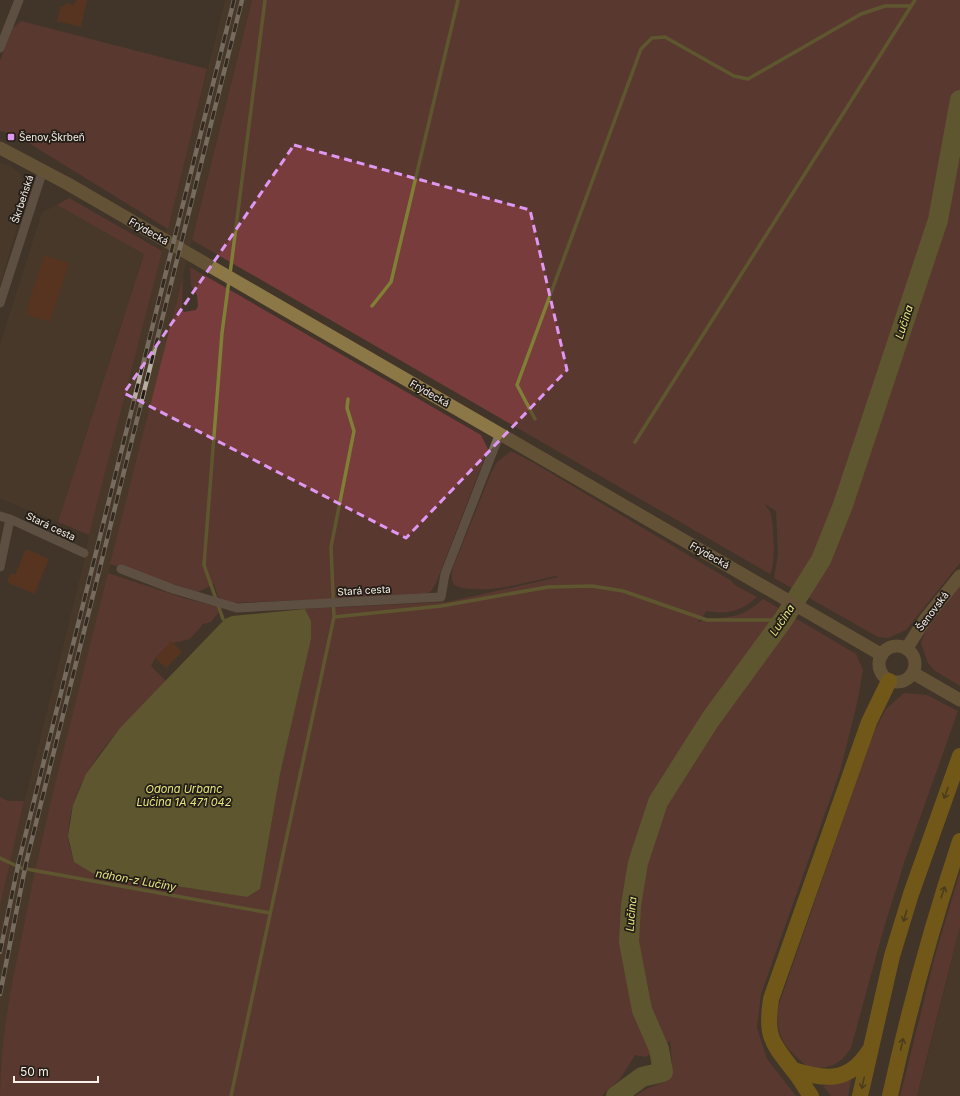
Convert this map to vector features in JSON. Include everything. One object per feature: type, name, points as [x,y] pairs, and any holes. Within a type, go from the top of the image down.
[{"type":"highway","points":[[811,1096],[793,1070],[779,1054],[770,1036],[768,1018],[771,999],[868,722],[889,681]]},
{"type":"highway","points":[[793,1070],[814,1076],[829,1077],[850,1072],[859,1065],[869,1052],[892,956],[911,894],[960,756]]},
{"type":"highway","points":[[890,1096],[918,977],[939,904],[960,841]]},
{"type":"highway","points":[[860,1096],[876,1020]]},
{"type":"main road","name":"Frýdecká","points":[[0,148],[43,170],[882,655]]},
{"type":"main road","name":"Šenovská","points":[[907,648],[926,618],[960,576]]},
{"type":"main road","points":[[893,646],[907,648],[912,652],[915,659],[916,666],[913,673],[904,681],[889,681],[882,674],[879,668],[882,655],[893,646]]},
{"type":"main road","points":[[913,673],[960,700]]},
{"type":"street","points":[[0,48],[19,0]]},
{"type":"street","name":"Škrbeňská","points":[[0,303],[43,170]]},
{"type":"street","name":"Stará cesta","points":[[121,569],[173,589],[237,608],[441,597],[446,574],[500,433]]},
{"type":"street","points":[[0,516],[10,519]]},
{"type":"street","name":"Stará cesta","points":[[0,567],[10,519],[84,553]]},
{"type":"highlighted area","points":[[294,145],[530,210],[567,370],[406,538],[124,393]]},
{"type":"shaded area","points":[[225,0],[252,0],[50,807],[17,957],[0,1070],[0,906],[10,859],[82,570],[89,535]]},
{"type":"shaded area","points":[[252,0],[960,0],[960,563],[906,630],[888,638],[878,637],[774,578],[778,554],[776,511],[765,504],[770,511],[773,533],[774,553],[770,574],[192,240]]},
{"type":"shaded area","points":[[21,21],[207,69],[168,229],[14,134],[0,131],[0,61],[13,28]]},
{"type":"shaded area","points":[[0,163],[11,166],[20,174],[28,191],[0,285]]},
{"type":"shaded area","points":[[69,198],[162,251],[89,535],[58,522],[144,254],[57,205]]},
{"type":"shaded area","points":[[57,205],[144,253],[58,522],[0,499],[0,344],[42,212]]},
{"type":"shaded area","points":[[190,267],[481,435],[488,449],[436,583],[431,591],[425,595],[231,603],[218,597],[214,584],[198,592],[110,564],[183,276],[182,310],[184,312],[196,310],[198,306],[197,295],[191,286]]},
{"type":"shaded area","points":[[511,451],[534,463],[730,580],[736,586],[757,597],[745,606],[734,611],[707,611],[697,623],[707,619],[741,614],[763,599],[856,654],[863,670],[858,699],[840,771],[761,994],[757,1028],[767,1059],[796,1096],[635,1096],[648,1088],[668,1081],[672,1064],[670,1041],[646,1057],[635,1055],[620,1079],[602,1096],[0,1096],[2,1052],[20,942],[54,789],[108,573],[184,598],[222,608],[211,622],[203,624],[190,639],[173,643],[171,642],[155,658],[151,666],[166,681],[117,732],[89,769],[71,812],[68,835],[74,862],[92,873],[247,897],[260,889],[280,774],[311,639],[311,621],[305,609],[447,602],[559,577],[556,576],[499,588],[481,589],[460,588],[452,581],[452,571],[454,565],[491,473],[497,462]]},
{"type":"shaded area","points":[[960,584],[960,686],[934,670],[928,663],[921,643],[928,625]]},
{"type":"shaded area","points":[[904,693],[927,695],[958,711],[905,860],[883,931],[851,1048],[842,1059],[833,1065],[809,1068],[789,1049],[781,1037],[777,1021],[777,1010],[873,734],[886,709]]},
{"type":"shaded area","points":[[0,797],[8,801],[24,801],[0,906]]},
{"type":"shaded area","points":[[960,872],[960,926],[917,1096],[900,1096],[936,952]]},
{"type":"shaded area","points":[[960,926],[960,1096],[917,1096],[928,1055]]},
{"type":"shaded area","points":[[851,1080],[848,1096],[831,1096],[823,1086]]},
{"type":"water","name":"Odona Urbanc Lučina 1A 471 042","points":[[305,609],[311,621],[311,639],[280,774],[260,889],[247,897],[92,873],[74,862],[68,836],[73,805],[86,774],[120,728],[225,619],[232,616]]},
{"type":"building","points":[[76,0],[87,0],[81,27],[57,21],[61,6],[64,7],[66,3],[74,5]]},
{"type":"building","points":[[44,255],[69,263],[50,322],[25,314]]},
{"type":"building","points":[[26,549],[49,559],[34,594],[7,582],[11,573],[15,575]]},
{"type":"building","points":[[171,641],[182,652],[166,668],[155,658]]},
{"type":"waterway","points":[[230,274],[265,0]]},
{"type":"waterway","points":[[372,306],[391,282],[458,0]]},
{"type":"waterway","points":[[635,442],[915,0]]},
{"type":"waterway","points":[[535,419],[517,385],[641,49],[652,38],[665,37],[734,76],[748,79],[861,14],[885,6],[911,6]]},
{"type":"waterway","name":"Lučina","points":[[616,1096],[642,1077],[663,1072],[659,1049],[642,1010],[629,942],[631,905],[638,863],[658,802],[710,720],[783,620],[821,560],[843,505],[938,220],[960,100]]},
{"type":"waterway","points":[[223,619],[204,565],[222,333],[229,280]]},
{"type":"waterway","points":[[231,1096],[334,617],[331,547],[354,431],[347,408],[348,399]]},
{"type":"waterway","points":[[334,617],[441,606],[548,587],[592,586],[623,591],[707,620],[783,620]]},
{"type":"waterway","name":"náhon-z Lučiny","points":[[0,858],[21,868],[270,913]]},
{"type":"railway","points":[[0,952],[19,861],[234,0]]},
{"type":"railway","points":[[0,994],[26,863],[242,0]]},
{"type":"place","name":"Šenov,Škrbeň","points":[[11,137]]}]
